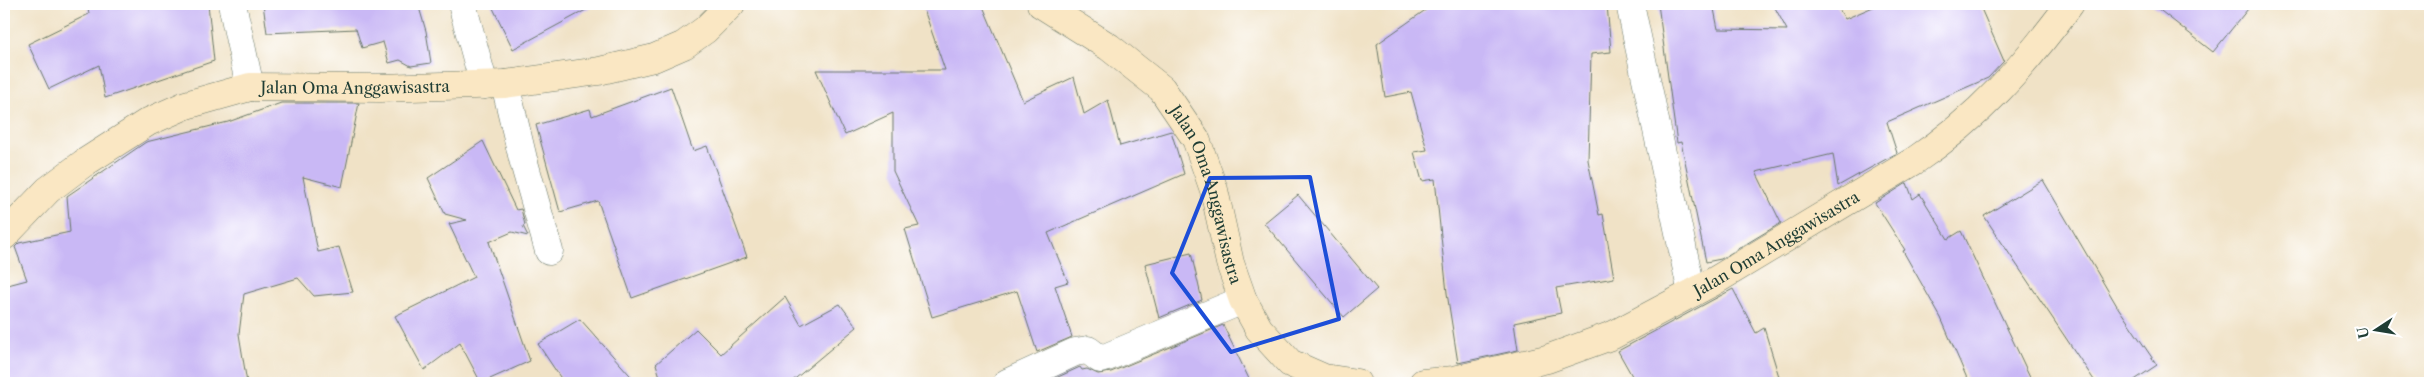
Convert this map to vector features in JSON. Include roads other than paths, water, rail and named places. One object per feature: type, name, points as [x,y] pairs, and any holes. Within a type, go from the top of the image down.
[{"type":"main road","name":"Jalan Oma Anggawisastra","points":[[4,236],[48,190],[120,138],[148,122],[186,105],[250,87],[380,88],[494,85],[599,71],[654,58],[684,45],[705,30],[731,4]]},
{"type":"main road","name":"Jalan Oma Anggawisastra","points":[[1041,4],[1109,47],[1162,89],[1196,139],[1214,190],[1230,262],[1243,300],[1259,329],[1290,363],[1324,378],[1358,383]]},
{"type":"main road","name":"Jalan Oma Anggawisastra","points":[[1423,383],[1454,380],[1547,359],[1613,335],[1692,293],[1906,166],[1945,140],[1993,97],[2046,36],[2070,4]]},
{"type":"street","points":[[232,4],[250,87]]},
{"type":"street","points":[[462,4],[523,159],[549,251]]},
{"type":"street","points":[[1630,4],[1692,293]]},
{"type":"street","points":[[1008,383],[1075,352],[1088,350],[1100,359],[1107,357],[1243,300]]}]
